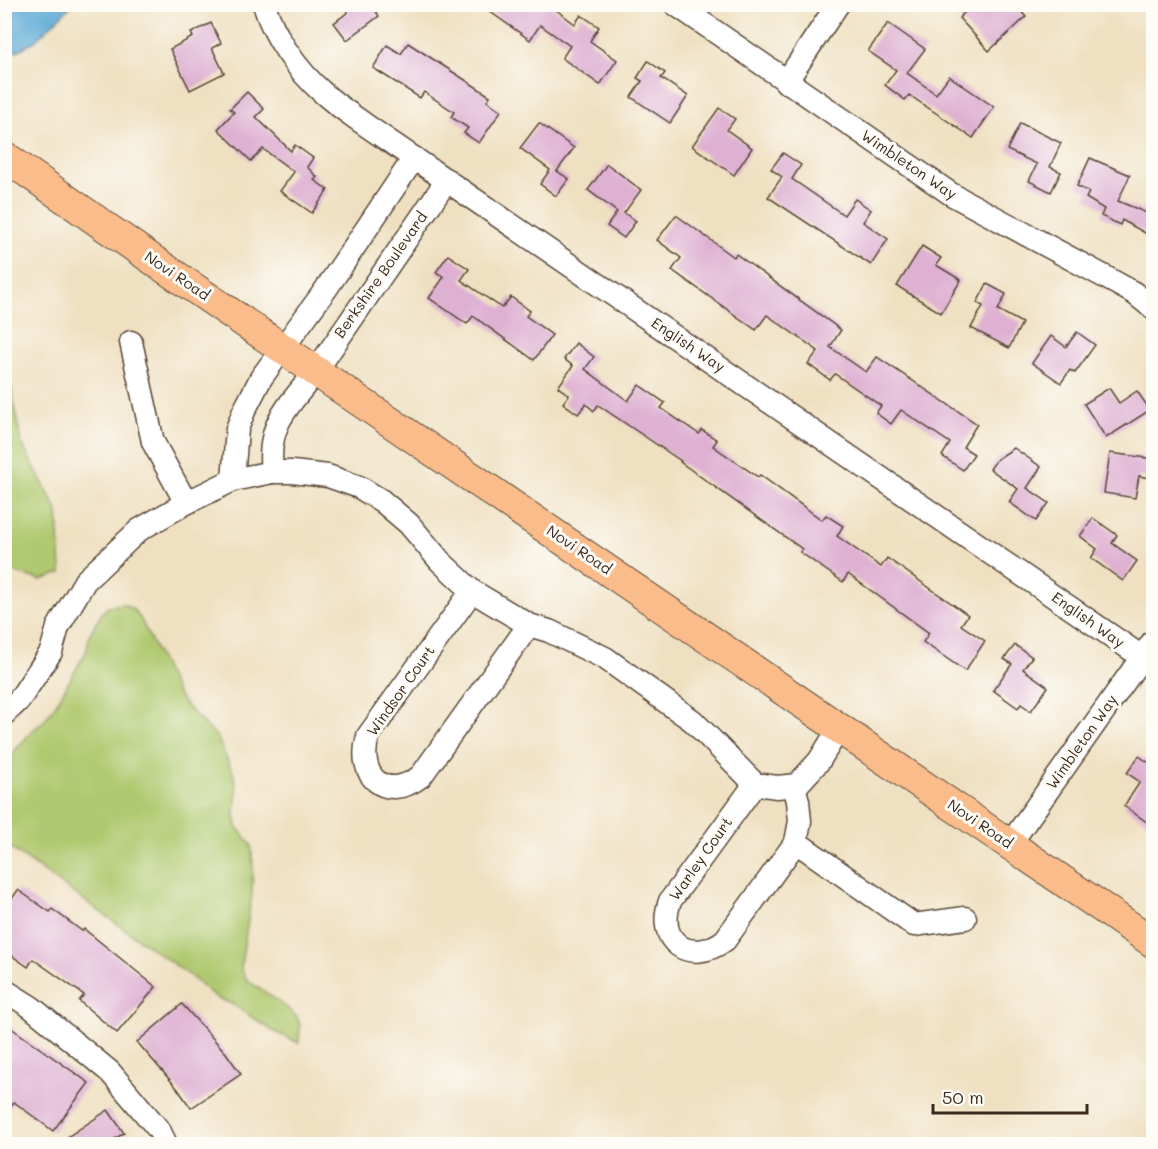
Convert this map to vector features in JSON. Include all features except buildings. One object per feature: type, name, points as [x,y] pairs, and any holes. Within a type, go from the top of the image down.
[{"type":"main road","name":"Novi Road","points":[[4,156],[1154,943]]},
{"type":"street","name":"English Way","points":[[264,4],[283,45],[321,91],[367,126],[1148,649]]},
{"type":"street","name":"Wimbleton Way","points":[[675,4],[951,194],[1134,293],[1154,309]]},
{"type":"street","points":[[786,82],[838,4]]},
{"type":"street","points":[[233,480],[234,452],[240,420],[261,378],[326,289],[414,158]]},
{"type":"street","name":"Berkshire Boulevard","points":[[272,472],[270,453],[272,435],[281,414],[316,370],[447,180]]},
{"type":"street","points":[[132,342],[153,442],[186,503]]},
{"type":"street","points":[[4,714],[19,700],[51,652],[58,627],[86,581],[139,530],[233,480],[272,472],[328,476],[359,487],[374,496],[409,524],[440,561],[472,591],[529,626],[549,631],[605,658],[693,721],[755,784],[777,788],[794,786],[805,778],[819,761],[840,727]]},
{"type":"street","name":"Windsor Court","points":[[472,591],[368,736],[364,750],[366,763],[370,776],[379,783],[390,788],[402,787],[421,776],[529,626]]},
{"type":"street","name":"Wimbleton Way","points":[[1010,844],[1148,649]]},
{"type":"street","name":"Warley Court","points":[[755,784],[670,901],[666,914],[667,927],[672,938],[681,948],[693,952],[715,948],[725,940],[796,842]]},
{"type":"street","points":[[794,786],[800,821],[796,842],[914,924],[965,918]]},
{"type":"street","points":[[4,990],[110,1072],[159,1130],[166,1144]]},
{"type":"green space","points":[[5,352],[21,442],[58,512],[61,573],[41,580],[5,570]]},
{"type":"green space","points":[[123,604],[133,609],[140,618],[177,694],[217,737],[234,775],[237,790],[235,814],[237,827],[251,844],[253,864],[252,893],[242,971],[247,980],[297,1017],[300,1025],[299,1043],[273,1031],[232,1004],[217,998],[189,975],[5,844],[5,766],[17,748],[44,721],[56,704],[87,650],[89,635],[102,613],[109,606]]},
{"type":"water","points":[[4,5],[72,5],[35,41],[16,52],[5,43]]}]
